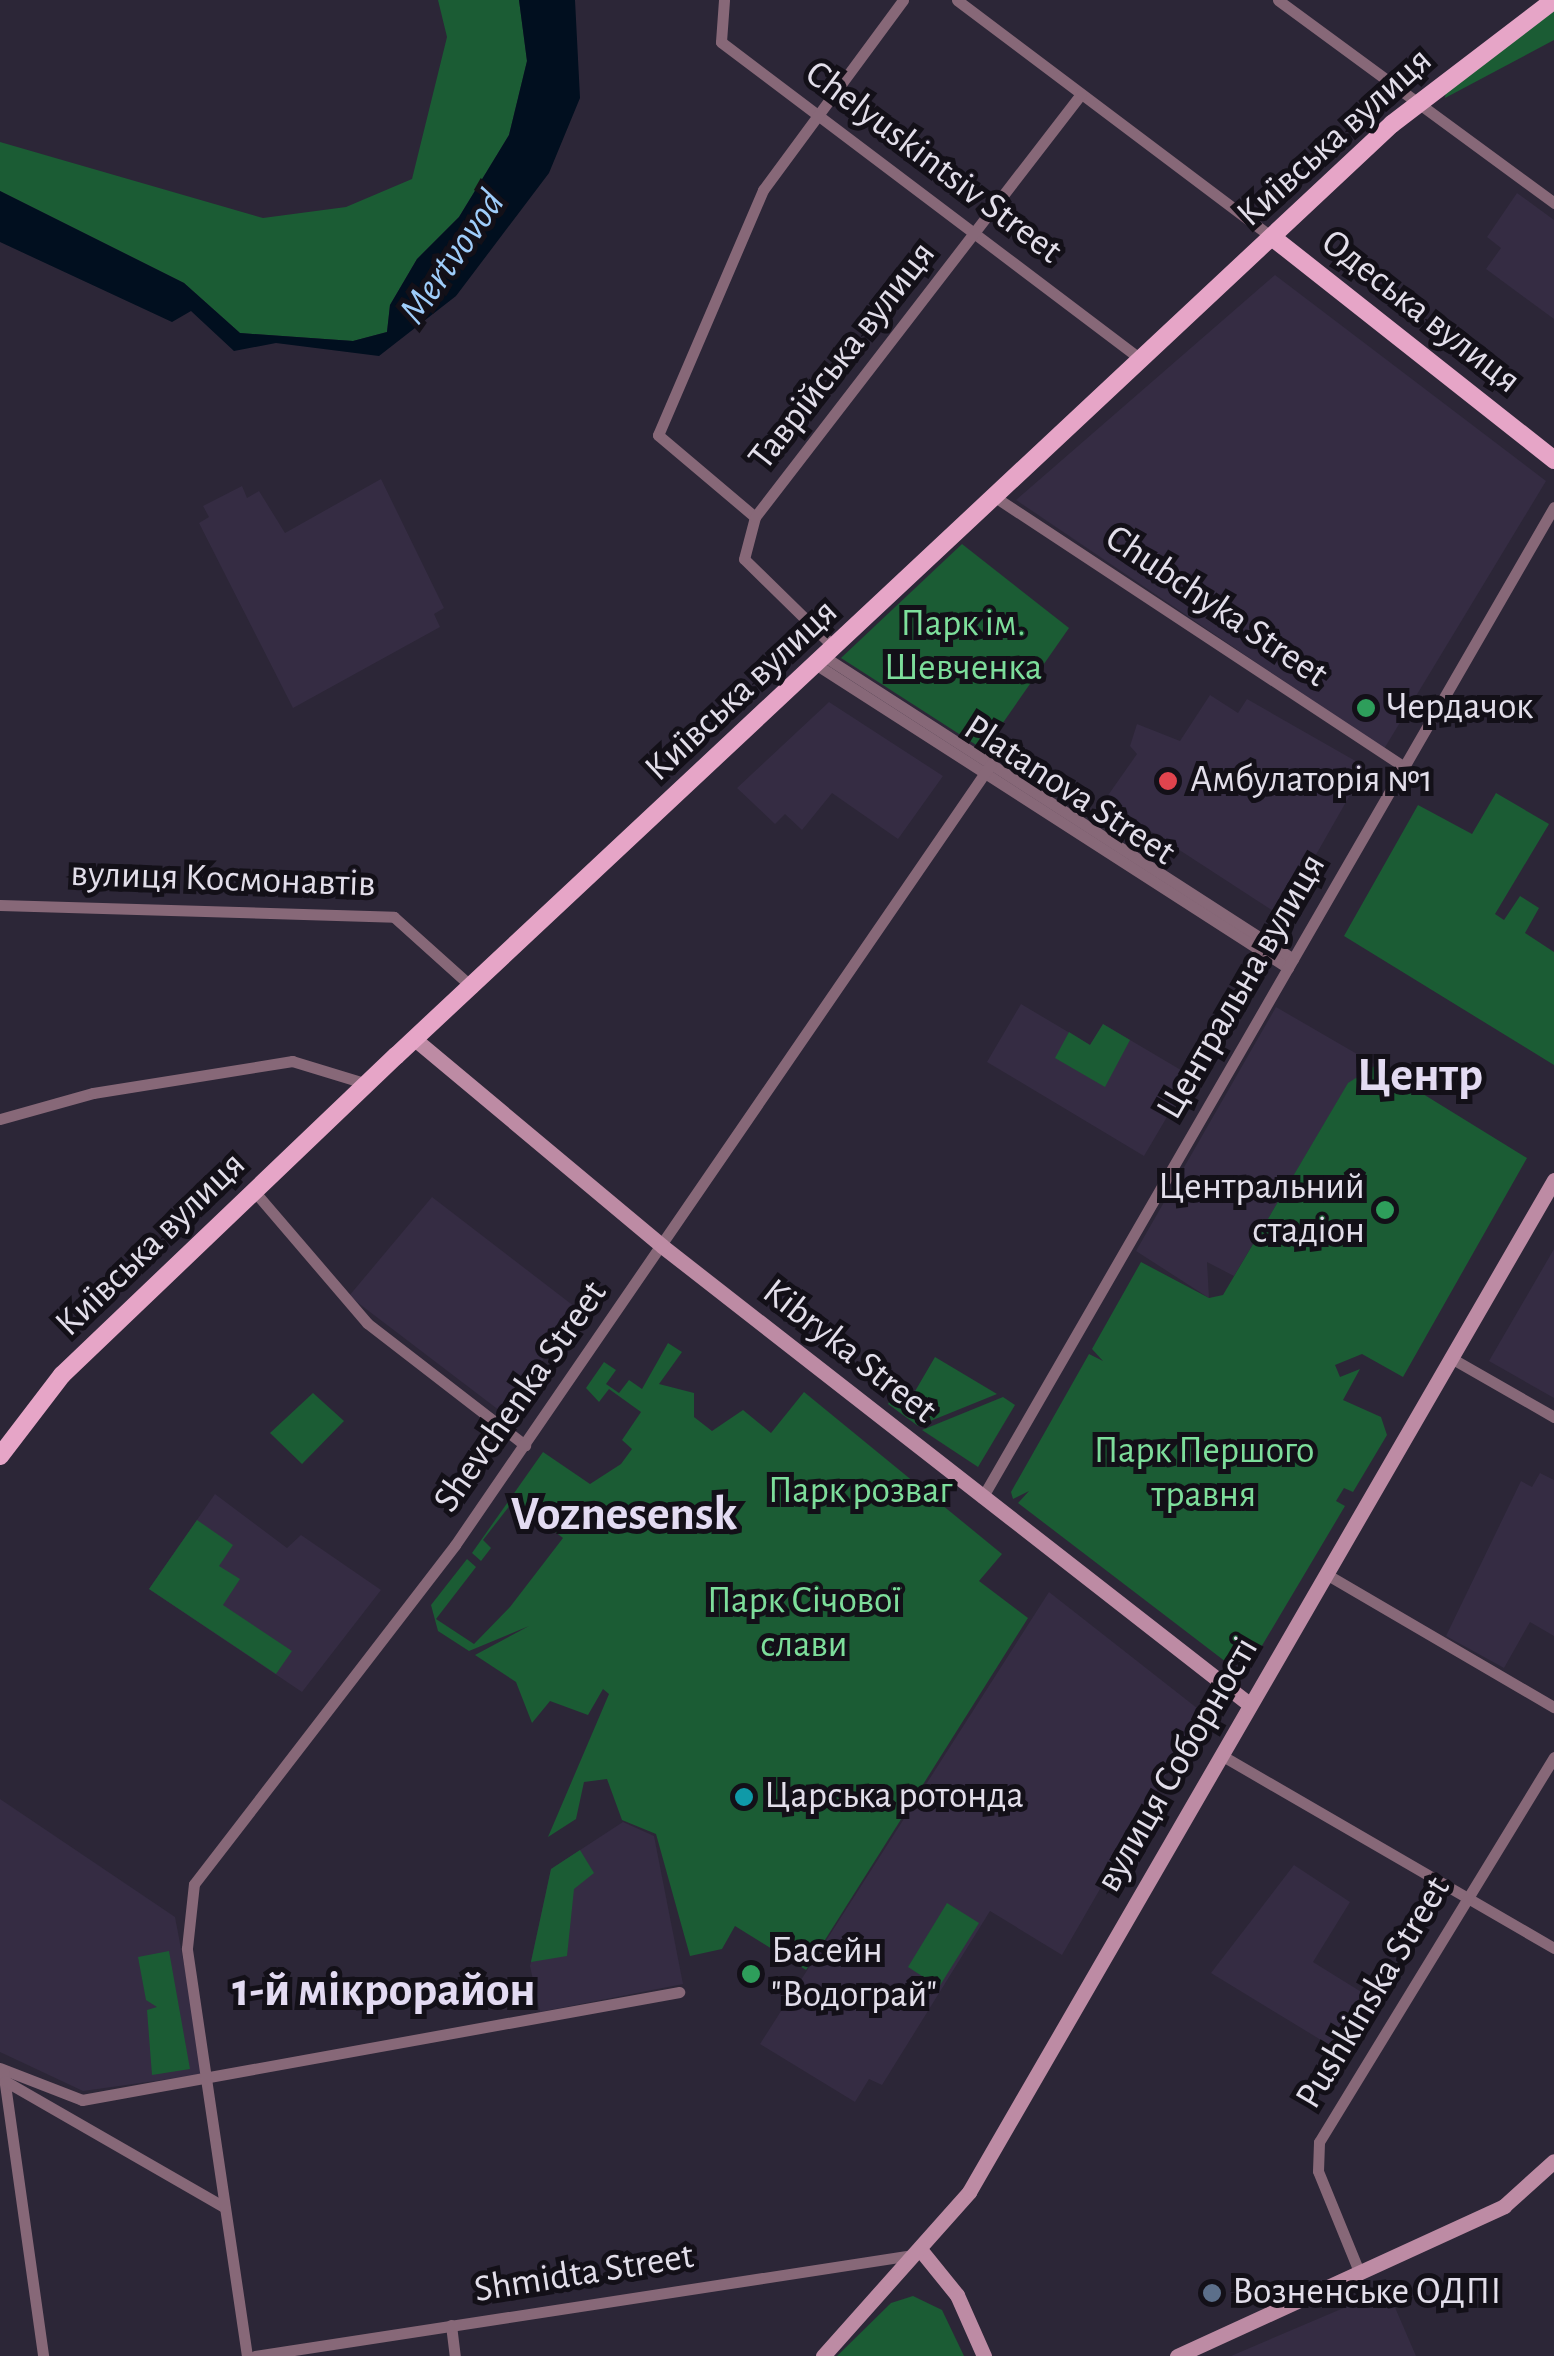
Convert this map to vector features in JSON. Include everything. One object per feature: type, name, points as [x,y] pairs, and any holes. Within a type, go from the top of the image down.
[{"type":"main road","name":"Київська вулиця","points":[[0,1456],[62,1375],[367,1084],[1419,102],[1554,0]]},
{"type":"main road","name":"Одеська вулиця","points":[[1272,237],[1554,460]]},
{"type":"main road","name":"Kibryka Street","points":[[417,1041],[662,1246],[1249,1704]]},
{"type":"main road","name":"вулиця Соборності","points":[[823,2356],[924,2253],[969,2192],[1554,1180]]},
{"type":"main road","points":[[1177,2356],[1504,2206],[1554,2161]]},
{"type":"main road","points":[[924,2253],[958,2295],[984,2356]]},
{"type":"street","name":"Chelyuskintsiv Street","points":[[724,0],[720,42],[1142,360]]},
{"type":"street","points":[[755,517],[658,436],[731,253],[763,190],[903,0]]},
{"type":"street","name":"Одеська вулиця","points":[[957,0],[1272,237]]},
{"type":"street","points":[[1278,0],[1554,203]]},
{"type":"street","name":"Таврійська вулиця","points":[[826,657],[744,559],[755,517],[1081,94]]},
{"type":"street","name":"Chubchyka Street","points":[[995,497],[1404,767]]},
{"type":"street","name":"Центральна вулиця","points":[[982,1498],[1554,507]]},
{"type":"street","name":"Platanova Street","points":[[826,657],[988,769],[1290,964]]},
{"type":"street","name":"Shevchenka Street","points":[[251,2356],[224,2207],[213,2081],[188,1948],[194,1884],[525,1445],[988,769]]},
{"type":"street","name":"вулиця Космонавтів","points":[[0,905],[394,917],[474,988]]},
{"type":"street","points":[[0,1119],[93,1093],[292,1061],[367,1084]]},
{"type":"street","points":[[254,1191],[368,1323],[525,1445]]},
{"type":"street","points":[[1451,1358],[1554,1417]]},
{"type":"street","points":[[1326,1574],[1554,1706]]},
{"type":"street","points":[[1221,1755],[1554,1948]]},
{"type":"street","name":"Pushkinska Street","points":[[1360,2274],[1318,2171],[1319,2142],[1554,1757]]},
{"type":"street","points":[[2,2073],[82,2100],[213,2081],[680,1992]]},
{"type":"street","points":[[2,2073],[224,2207]]},
{"type":"street","points":[[2,2073],[43,2356]]},
{"type":"street","name":"Shmidta Street","points":[[251,2356],[924,2253]]},
{"type":"street","points":[[451,2325],[455,2356]]},
{"type":"shaded area","points":[[1517,193],[1554,220],[1554,319],[1486,269],[1501,248],[1487,237]]},
{"type":"shaded area","points":[[1275,275],[1546,481],[1384,749],[1016,500]]},
{"type":"shaded area","points":[[381,479],[444,608],[434,614],[440,627],[293,708],[199,523],[209,517],[203,506],[242,486],[247,498],[259,491],[285,533]]},
{"type":"shaded area","points":[[1210,695],[1238,713],[1247,699],[1366,767],[1281,916],[1104,801],[1137,754],[1130,746],[1137,724],[1180,741]]},
{"type":"shaded area","points":[[829,702],[943,776],[898,839],[832,793],[802,830],[785,814],[775,824],[737,788]]},
{"type":"shaded area","points":[[1021,1004],[1090,1045],[1103,1024],[1191,1076],[1144,1156],[987,1062]]},
{"type":"shaded area","points":[[1276,1007],[1376,1065],[1348,1084],[1234,1276],[1207,1262],[1209,1298],[1136,1251]]},
{"type":"shaded area","points":[[432,1197],[579,1310],[504,1414],[349,1296]]},
{"type":"shaded area","points":[[1554,1249],[1554,1398],[1489,1361]]},
{"type":"shaded area","points":[[1540,1473],[1554,1480],[1554,1636],[1530,1622],[1504,1668],[1446,1636],[1521,1481],[1532,1487]]},
{"type":"shaded area","points":[[215,1494],[287,1548],[301,1535],[381,1590],[302,1692],[149,1589]]},
{"type":"shaded area","points":[[1049,1592],[1202,1712],[1062,1955],[990,1911],[882,2085],[869,2079],[855,2102],[760,2044]]},
{"type":"shaded area","points":[[0,1799],[175,1917],[205,2074],[83,2091],[0,2052]]},
{"type":"shaded area","points":[[623,1822],[654,1836],[683,1984],[540,2012],[530,1966],[551,1869]]},
{"type":"shaded area","points":[[1294,1865],[1350,1902],[1313,1962],[1371,1998],[1339,2051],[1211,1973]]},
{"type":"shaded area","points":[[1387,2289],[1416,2356],[1231,2356],[1360,2301]]},
{"type":"green space","points":[[438,0],[519,0],[527,61],[509,135],[459,217],[417,259],[390,305],[387,332],[353,341],[240,333],[184,283],[0,191],[0,142],[263,218],[346,207],[412,179],[447,37]]},
{"type":"green space","points":[[1554,6],[1554,40],[1445,98],[1446,90]]},
{"type":"green space","name":"Парк ім. Шевченка","points":[[962,544],[1069,628],[984,750],[841,658]]},
{"type":"green space","points":[[1496,793],[1549,824],[1495,914],[1504,920],[1520,896],[1539,908],[1525,933],[1554,952],[1554,1065],[1344,936],[1418,805],[1472,834]]},
{"type":"green space","points":[[1103,1024],[1130,1040],[1105,1087],[1055,1058],[1069,1032],[1090,1045]]},
{"type":"green space","name":"Парк Першого травня","points":[[1376,1065],[1527,1158],[1403,1377],[1362,1354],[1335,1365],[1340,1377],[1360,1369],[1343,1400],[1381,1417],[1387,1435],[1353,1492],[1344,1488],[1336,1501],[1345,1506],[1260,1649],[1226,1662],[1018,1503],[1029,1491],[1013,1499],[1011,1492],[1089,1354],[1103,1361],[1092,1349],[1141,1262],[1209,1298],[1223,1295],[1348,1083]]},
{"type":"green space","name":"Парк Січової слави","points":[[668,1343],[682,1352],[659,1384],[694,1393],[694,1417],[712,1431],[743,1410],[771,1433],[804,1392],[1002,1554],[979,1581],[1028,1618],[806,1970],[735,1926],[722,1949],[690,1956],[656,1834],[622,1820],[607,1779],[584,1782],[576,1819],[548,1837],[609,1694],[603,1689],[588,1715],[550,1701],[532,1723],[516,1682],[475,1655],[529,1626],[469,1651],[438,1631],[431,1605],[467,1559],[476,1567],[436,1619],[474,1644],[510,1607],[563,1538],[514,1500],[483,1540],[491,1548],[481,1561],[472,1553],[543,1452],[590,1484],[621,1464],[632,1449],[622,1440],[641,1412],[609,1389],[599,1402],[586,1388],[604,1362],[616,1370],[606,1384],[619,1393],[629,1380],[642,1389]]},
{"type":"green space","points":[[935,1357],[997,1394],[918,1426],[888,1404],[899,1385],[914,1393]]},
{"type":"green space","points":[[313,1393],[344,1421],[302,1464],[270,1433]]},
{"type":"green space","points":[[1003,1397],[1015,1405],[978,1467],[922,1430]]},
{"type":"green space","points":[[197,1520],[233,1545],[219,1566],[240,1579],[223,1605],[292,1651],[276,1674],[149,1589]]},
{"type":"green space","points":[[580,1850],[594,1873],[574,1889],[567,1956],[531,1962],[551,1869]]},
{"type":"green space","points":[[947,1903],[979,1923],[939,1987],[908,1967]]},
{"type":"green space","points":[[169,1951],[190,2069],[152,2075],[147,2010],[157,2007],[146,2000],[138,1957]]},
{"type":"green space","points":[[913,2296],[942,2310],[964,2356],[837,2356],[891,2303]]},
{"type":"water","name":"Mertvovod","points":[[519,0],[575,0],[580,98],[549,173],[456,296],[379,356],[276,343],[234,351],[191,311],[172,322],[0,242],[0,191],[184,283],[240,333],[353,341],[387,332],[390,305],[417,259],[459,217],[509,135],[527,61]]},
{"type":"place","name":"Чердачок","points":[[1366,708]]},
{"type":"place","name":"Амбулаторія №1","points":[[1168,781]]},
{"type":"place","name":"Центральний стадіон","points":[[1385,1210]]},
{"type":"place","name":"Царська ротонда","points":[[744,1797]]},
{"type":"place","name":"Басейн \"Водограй\"","points":[[751,1974]]},
{"type":"place","name":"Возненське ОДПІ","points":[[1212,2293]]},
{"type":"district","name":"Центр","points":[[1420,1077]]},
{"type":"district","name":"Voznesensk","points":[[624,1516]]},
{"type":"district","name":"1-й мікрорайон","points":[[384,1992]]},
{"type":"park label","name":"Парк розваг","points":[[860,1492]]}]
